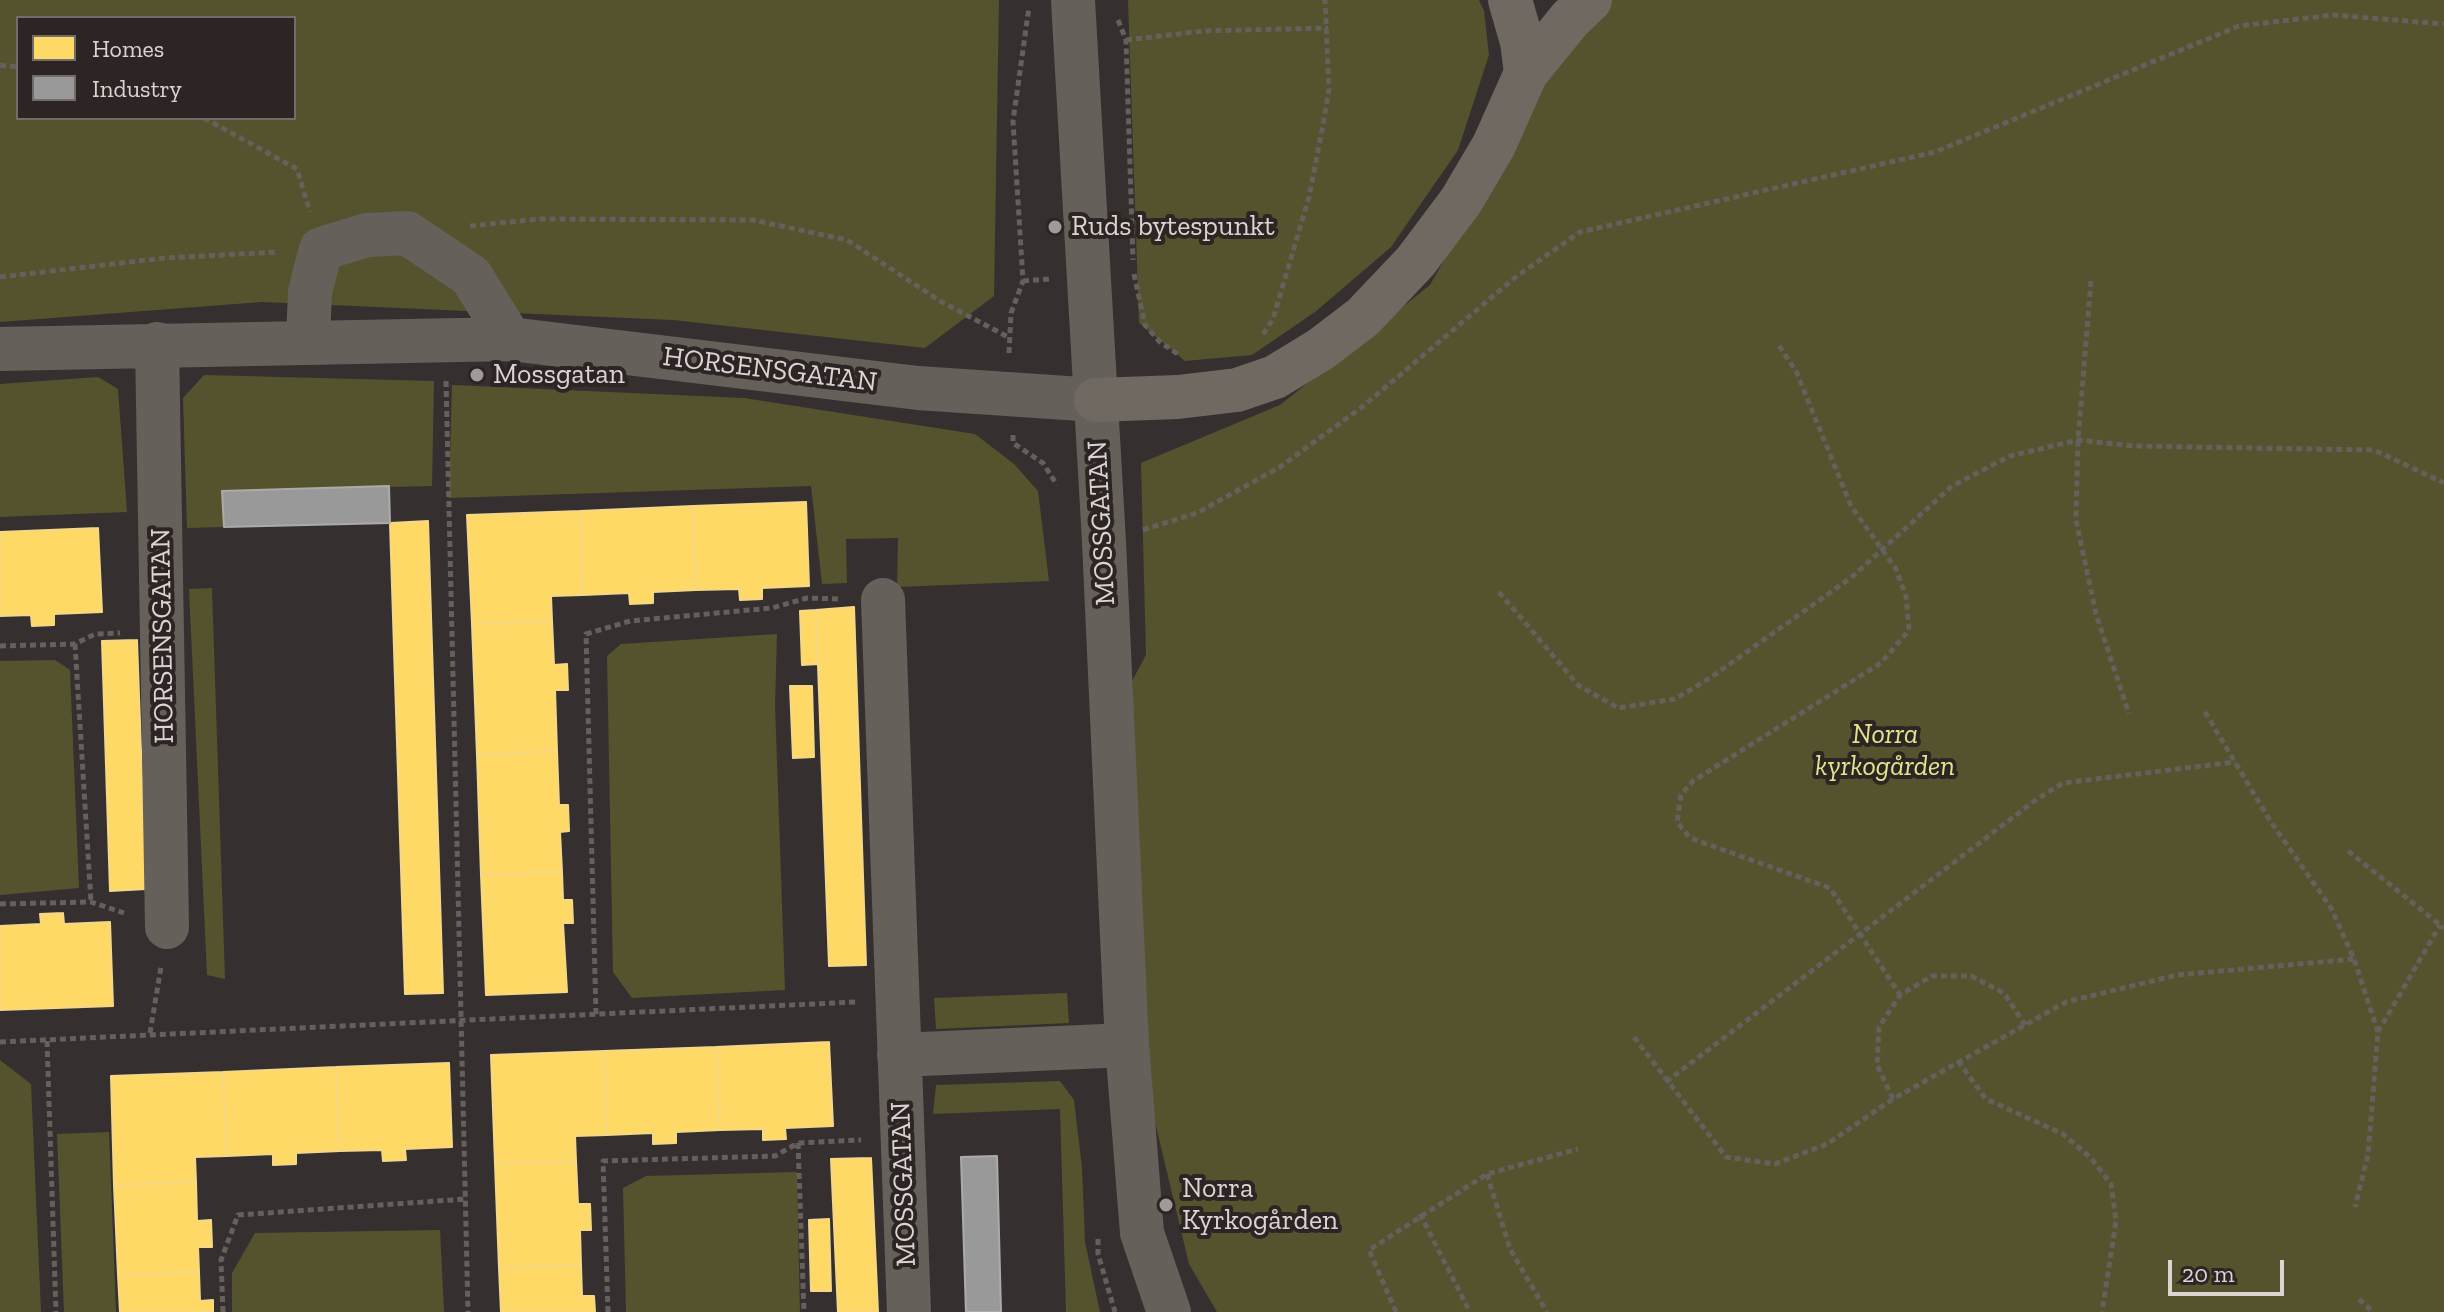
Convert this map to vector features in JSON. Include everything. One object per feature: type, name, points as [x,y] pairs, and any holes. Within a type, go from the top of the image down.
[{"type":"main road","points":[[1510,0],[1522,42],[1526,73]]},
{"type":"main road","points":[[1096,400],[1178,397],[1237,390],[1275,377],[1321,349],[1363,317],[1416,261],[1461,201],[1494,145],[1526,73],[1570,19],[1590,0]]},
{"type":"street","name":"MOSSGATAN","points":[[1073,0],[1104,542],[1127,1045],[1142,1233],[1169,1312]]},
{"type":"street","points":[[308,340],[310,292],[321,249],[367,235],[407,233],[471,276],[510,339]]},
{"type":"street","name":"HORSENSGATAN","points":[[0,349],[308,340],[510,339],[918,388],[1096,400]]},
{"type":"street","name":"HORSENSGATAN","points":[[157,344],[167,927]]},
{"type":"street","name":"MOSSGATAN","points":[[883,600],[909,1312]]},
{"type":"street","points":[[899,1055],[1127,1045]]},
{"type":"path","points":[[1030,0],[1013,121],[1023,281],[1011,313],[1008,337],[1013,443],[1043,463],[1059,489]]},
{"type":"path","points":[[1257,342],[1273,319],[1309,197],[1329,89],[1325,0]]},
{"type":"path","points":[[1116,13],[1126,40],[1134,273],[1138,307],[1145,325],[1160,342],[1187,357]]},
{"type":"path","points":[[1104,542],[1197,513],[1280,467],[1362,407],[1517,276],[1580,232],[1935,152],[2239,26],[2333,15],[2444,24]]},
{"type":"path","points":[[1126,40],[1203,31],[1328,28]]},
{"type":"path","points":[[0,277],[165,258],[321,249],[297,169],[208,120]]},
{"type":"path","points":[[407,233],[539,219],[753,220],[847,240],[940,301],[1008,337]]},
{"type":"path","points":[[2091,281],[2078,440],[2076,520],[2096,614],[2129,714]]},
{"type":"path","points":[[445,339],[468,1312]]},
{"type":"path","points":[[1779,346],[1796,371],[1851,506],[1885,547],[1906,596],[1909,630],[1881,663],[1693,781],[1681,795],[1677,822],[1690,838],[1830,888],[1900,995]]},
{"type":"path","points":[[1499,592],[1578,685],[1618,708],[1675,699],[1852,577],[1952,486],[2010,456],[2078,440],[2134,446],[2374,450],[2444,483]]},
{"type":"path","points":[[596,1014],[586,634],[630,621],[772,608],[807,598],[883,600]]},
{"type":"path","points":[[0,646],[75,644],[95,634],[163,632]]},
{"type":"path","points":[[75,644],[91,902]]},
{"type":"path","points":[[2205,712],[2269,819],[2331,908],[2354,959],[2378,1032],[2368,1155],[2355,1207]]},
{"type":"path","points":[[1666,1082],[1859,932],[2037,799],[2063,783],[2235,762]]},
{"type":"path","points":[[2348,851],[2442,927],[2378,1032]]},
{"type":"path","points":[[0,904],[91,902],[167,927],[150,1033]]},
{"type":"path","points":[[1634,1037],[1726,1157],[1775,1164],[1827,1144],[1893,1099],[2066,1002],[2177,975],[2354,959]]},
{"type":"path","points":[[1893,1099],[1877,1065],[1879,1027],[1900,995],[1932,976],[1971,976],[2004,993],[2025,1025]]},
{"type":"path","points":[[0,1042],[897,1000]]},
{"type":"path","points":[[47,1041],[56,1312]]},
{"type":"path","points":[[1958,1061],[1986,1099],[2063,1134],[2091,1158],[2111,1184],[2116,1221],[2102,1312]]},
{"type":"path","points":[[608,1312],[603,1161],[775,1156],[798,1143],[902,1139]]},
{"type":"path","points":[[798,1143],[804,1312]]},
{"type":"path","points":[[1396,1312],[1369,1250],[1420,1214],[1487,1174],[1578,1149]]},
{"type":"path","points":[[1487,1174],[1510,1249],[1547,1312]]},
{"type":"path","points":[[223,1312],[221,1260],[238,1215],[466,1199]]},
{"type":"path","points":[[1420,1214],[1470,1312]]},
{"type":"path","points":[[1098,1223],[1098,1254],[1115,1312]]},
{"type":"path","points":[[2359,1299],[2373,1312]]},
{"type":"green space","points":[[0,0],[999,0],[994,296],[925,348],[673,320],[262,302],[0,322]]},
{"type":"green space","points":[[1128,0],[1479,0],[1484,11],[1489,55],[1458,150],[1391,247],[1315,312],[1252,355],[1185,361],[1139,323]]},
{"type":"green space","name":"Norra kyrkogården","points":[[1595,0],[2444,0],[2444,1312],[1217,1312],[1189,1264],[1144,1076],[1125,694],[1146,655],[1141,463],[1280,405],[1430,285],[1571,35]]},
{"type":"green space","points":[[204,375],[434,381],[432,486],[223,491],[224,527],[187,528],[183,398]]},
{"type":"green space","points":[[98,377],[118,389],[127,512],[0,517],[0,384]]},
{"type":"green space","points":[[452,385],[744,398],[975,434],[1014,464],[1038,491],[1049,581],[897,587],[898,538],[846,539],[847,583],[822,584],[811,486],[449,498]]},
{"type":"green space","points":[[212,588],[225,979],[207,975],[189,589]]},
{"type":"green space","points":[[777,634],[775,705],[785,990],[632,998],[613,972],[607,656],[621,644]]},
{"type":"green space","points":[[55,660],[70,670],[79,888],[0,895],[0,661]]},
{"type":"green space","points":[[1067,993],[1069,1023],[936,1029],[934,998]]},
{"type":"green space","points":[[0,1060],[31,1084],[41,1312],[0,1312]]},
{"type":"green space","points":[[1060,1081],[1074,1100],[1082,1168],[1085,1242],[1100,1312],[1066,1312],[1060,1109],[933,1114],[936,1085]]},
{"type":"green space","points":[[109,1132],[116,1312],[64,1312],[57,1134]]},
{"type":"green space","points":[[797,1172],[800,1312],[626,1312],[623,1188],[646,1176]]},
{"type":"green space","points":[[440,1230],[444,1312],[232,1312],[232,1273],[255,1233]]},
{"type":"building: Homes","points":[[806,502],[809,586],[762,588],[762,599],[740,600],[739,589],[696,590],[693,506]]},
{"type":"building: Homes","points":[[693,506],[696,590],[653,592],[653,603],[630,604],[629,593],[583,595],[580,511]]},
{"type":"building: Homes","points":[[580,511],[583,595],[551,596],[552,621],[472,624],[467,515]]},
{"type":"building: Homes","points":[[428,521],[443,993],[405,994],[390,523]]},
{"type":"building: Homes","points":[[98,528],[102,612],[54,614],[54,625],[32,626],[31,615],[0,616],[0,532]]},
{"type":"building: Homes","points":[[854,607],[866,965],[829,966],[816,610]]},
{"type":"building: Homes","points":[[816,610],[818,664],[802,665],[800,611]]},
{"type":"building: Homes","points":[[552,621],[554,665],[567,664],[568,690],[555,690],[557,751],[477,755],[472,624]]},
{"type":"building: Homes","points":[[137,640],[146,889],[110,891],[102,641]]},
{"type":"building: Homes","points":[[790,686],[812,686],[814,757],[793,758]]},
{"type":"building: Homes","points":[[557,751],[559,805],[568,805],[569,831],[560,832],[562,872],[481,875],[477,755]]},
{"type":"building: Homes","points":[[562,872],[563,900],[572,900],[573,923],[563,923],[567,992],[486,995],[481,875]]},
{"type":"building: Homes","points":[[63,913],[64,924],[110,922],[113,1006],[0,1010],[0,926],[41,924],[40,914]]},
{"type":"building: Homes","points":[[829,1042],[833,1126],[785,1128],[786,1139],[763,1140],[763,1129],[720,1130],[716,1047]]},
{"type":"building: Homes","points":[[716,1047],[720,1130],[676,1132],[676,1143],[653,1144],[653,1133],[607,1135],[604,1051]]},
{"type":"building: Homes","points":[[604,1051],[607,1135],[575,1136],[576,1161],[495,1164],[491,1055]]},
{"type":"building: Homes","points":[[449,1063],[452,1147],[405,1149],[406,1160],[383,1161],[382,1150],[340,1151],[336,1067]]},
{"type":"building: Homes","points":[[336,1067],[340,1151],[296,1153],[296,1164],[273,1165],[273,1154],[227,1156],[223,1072]]},
{"type":"building: Homes","points":[[223,1072],[227,1156],[195,1157],[196,1182],[114,1185],[111,1076]]},
{"type":"building: Homes","points":[[871,1158],[878,1312],[838,1312],[831,1159]]},
{"type":"building: Homes","points":[[576,1161],[578,1204],[590,1204],[591,1230],[580,1230],[581,1265],[499,1268],[495,1164]]},
{"type":"building: Homes","points":[[196,1182],[197,1221],[211,1220],[212,1247],[198,1247],[199,1272],[118,1275],[114,1185]]},
{"type":"building: Homes","points":[[829,1219],[831,1291],[811,1291],[809,1220]]},
{"type":"building: Homes","points":[[581,1265],[582,1296],[594,1296],[595,1312],[501,1312],[499,1268]]},
{"type":"building: Homes","points":[[199,1272],[200,1301],[213,1300],[213,1312],[120,1312],[118,1275]]},
{"type":"building: Industry","points":[[389,486],[390,523],[224,527],[222,491]]},
{"type":"building: Industry","points":[[997,1156],[1001,1312],[966,1312],[961,1157]]},
{"type":"place","name":"Ruds bytespunkt","points":[[1055,227]]},
{"type":"place","name":"Mossgatan","points":[[477,375]]},
{"type":"place","name":"Norra Kyrkogården","points":[[1166,1205]]}]
